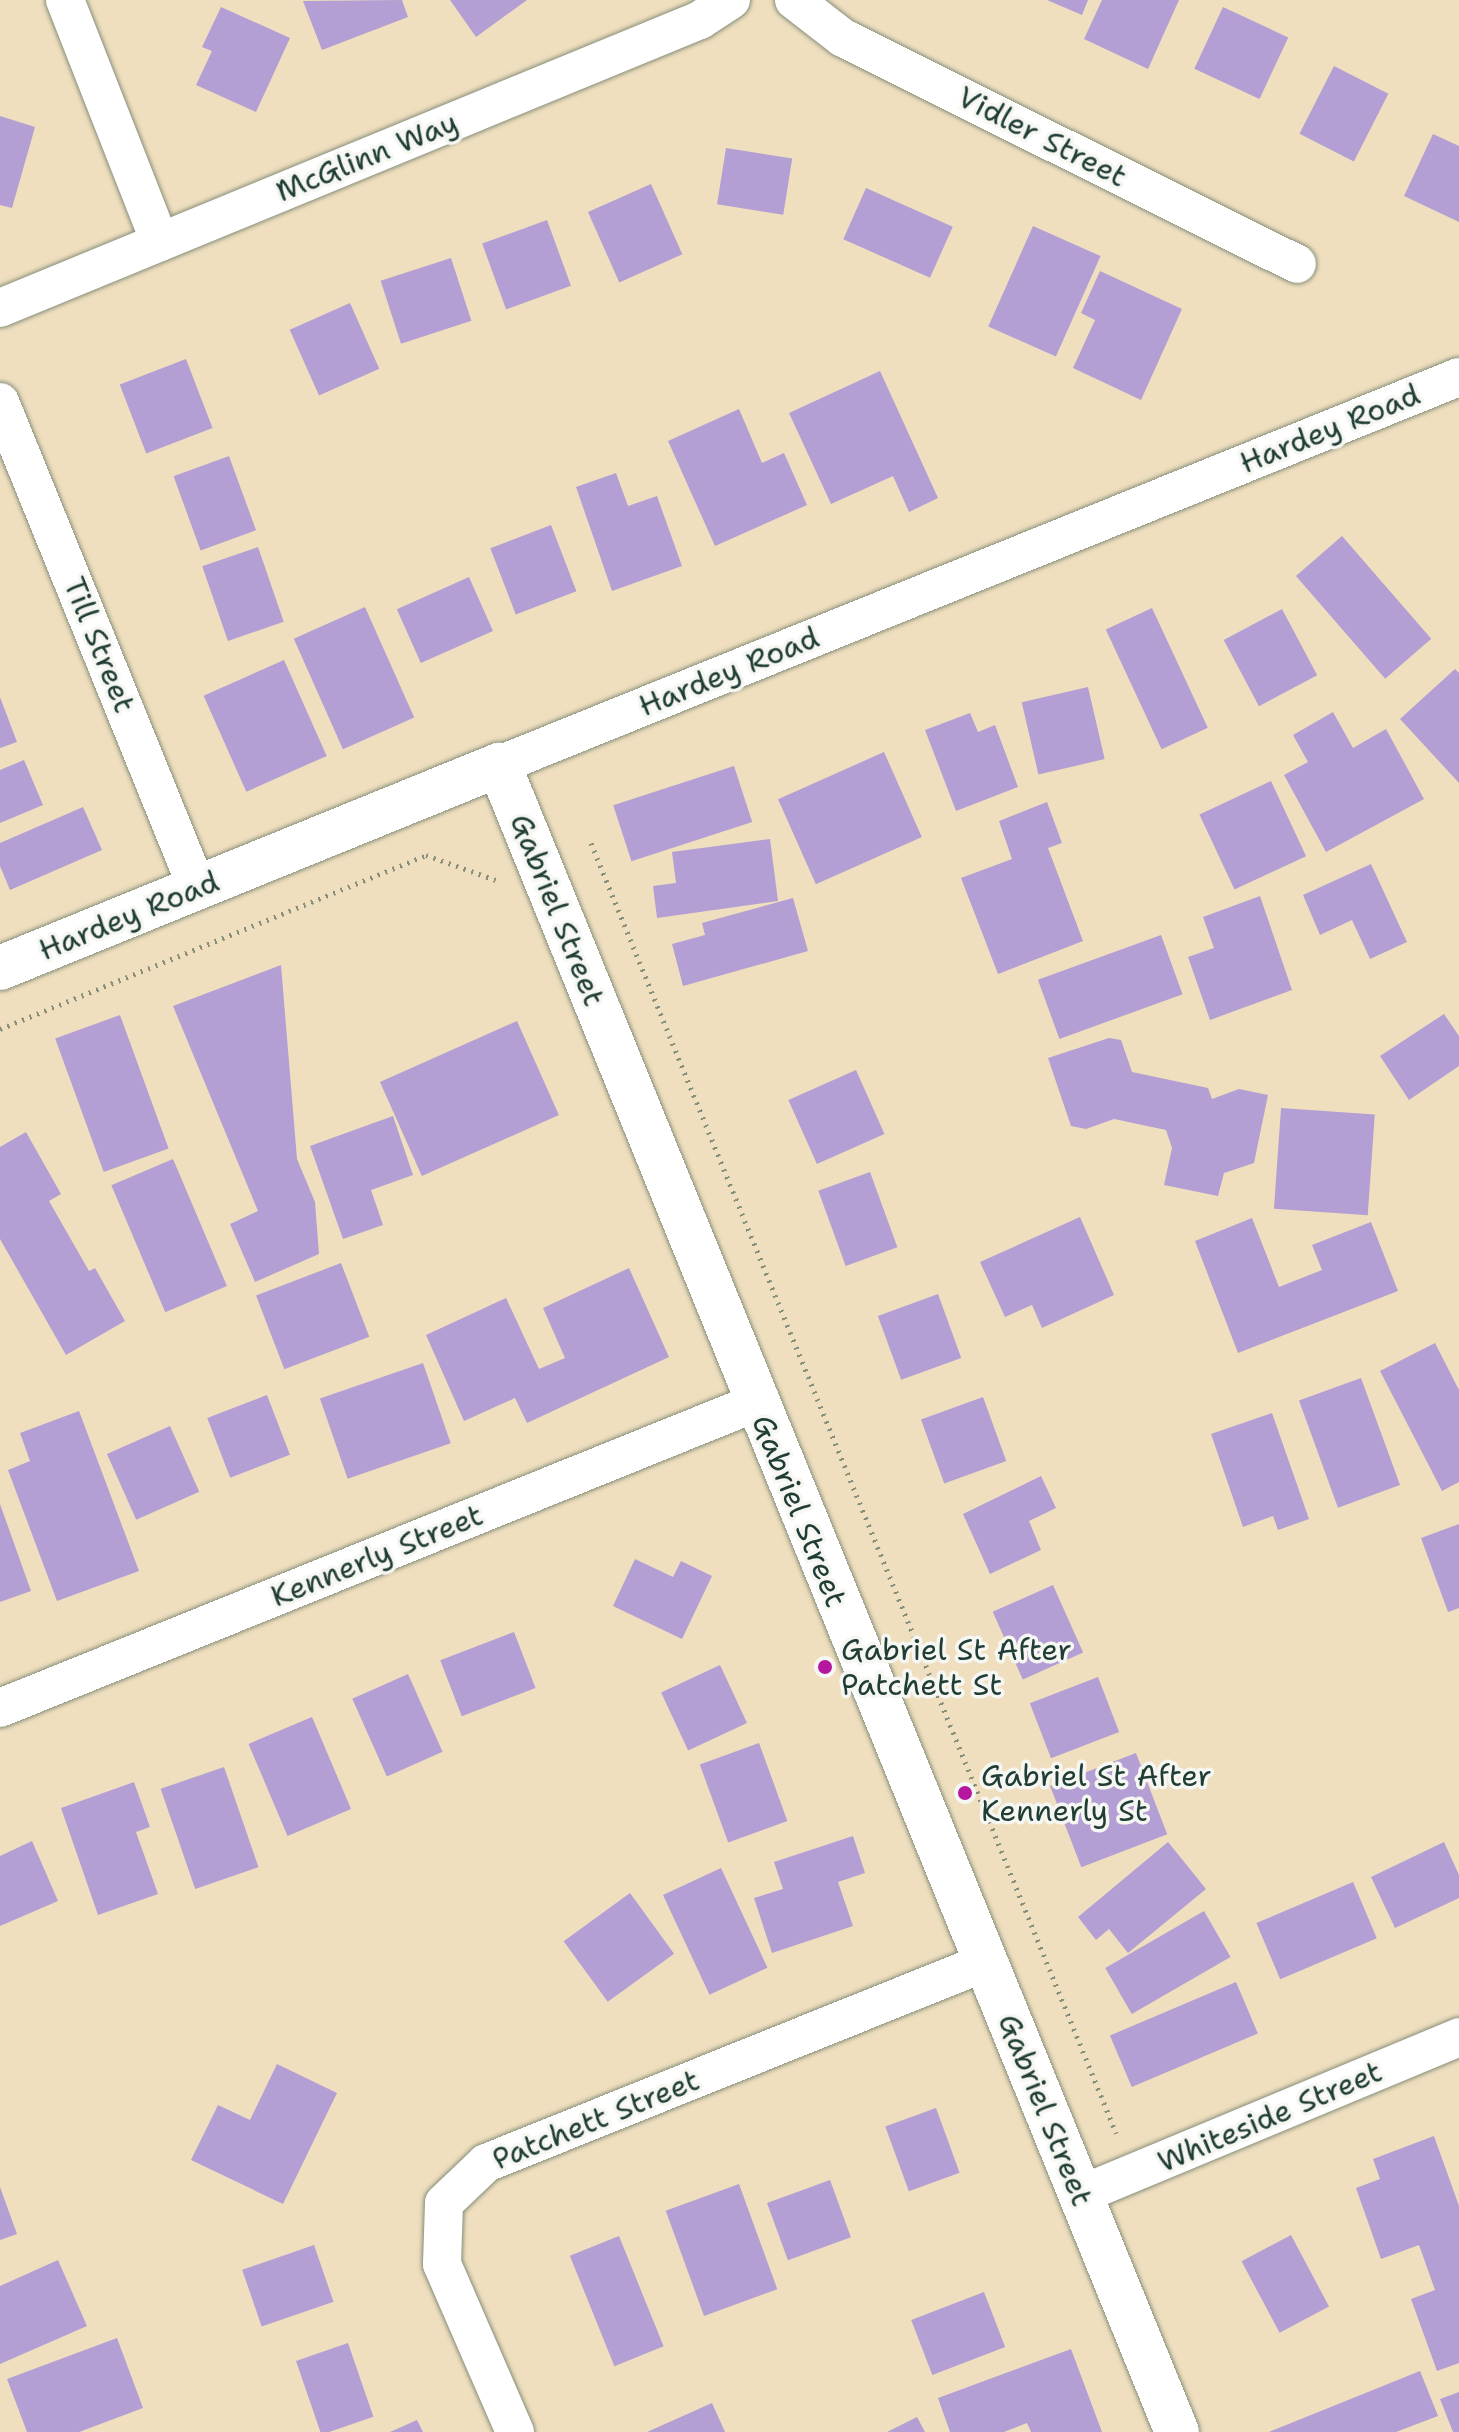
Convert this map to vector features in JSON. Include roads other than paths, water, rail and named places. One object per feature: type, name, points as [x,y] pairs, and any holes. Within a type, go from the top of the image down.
[{"type":"street","points":[[65,0],[160,242]]},
{"type":"street","name":"McGlinn Way","points":[[0,308],[700,20],[731,0]]},
{"type":"street","name":"Vidler Street","points":[[794,0],[843,38],[1297,264]]},
{"type":"street","name":"Hardey Road","points":[[0,968],[1459,377]]},
{"type":"street","name":"Till Street","points":[[0,402],[197,888]]},
{"type":"street","name":"Gabriel Street","points":[[499,765],[755,1403],[1177,2432]]},
{"type":"street","name":"Kennerly Street","points":[[0,1708],[755,1403]]},
{"type":"street","name":"Patchett Street","points":[[515,2432],[442,2264],[444,2203],[486,2163],[986,1962]]},
{"type":"street","name":"Whiteside Street","points":[[1080,2195],[1459,2037]]},
{"type":"place","name":"Gabriel St After Patchett St","points":[[825,1667]]},
{"type":"place","name":"Gabriel St After Kennerly St","points":[[965,1793]]}]
